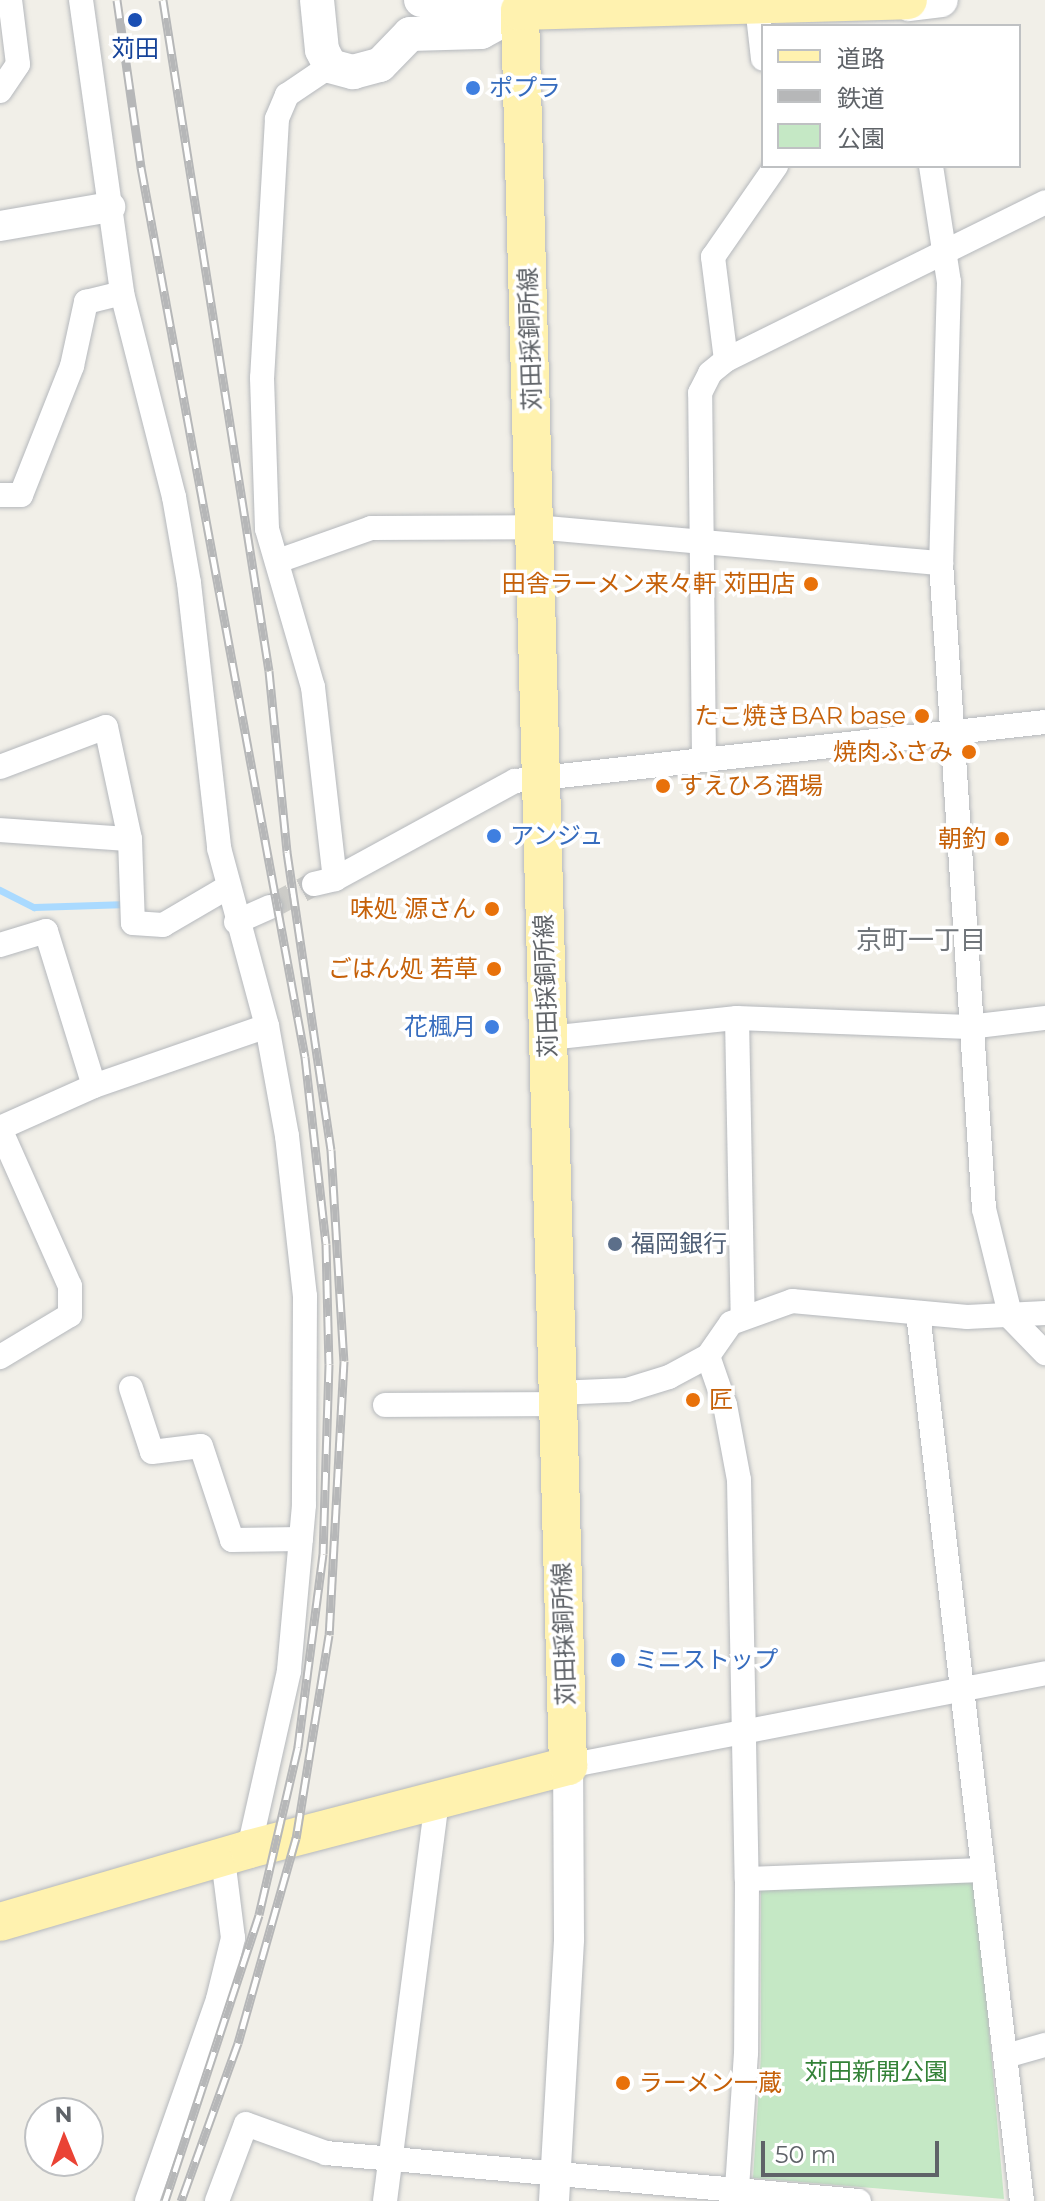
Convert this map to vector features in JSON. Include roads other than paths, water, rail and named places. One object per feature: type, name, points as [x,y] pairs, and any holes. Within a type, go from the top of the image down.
[{"type":"main road","points":[[317,0],[322,50],[330,66],[338,71],[369,70],[410,34],[481,32],[520,5]]},
{"type":"main road","points":[[421,0],[520,5],[918,7]]},
{"type":"main road","name":"苅田採銅所線","points":[[520,5],[535,527],[538,776],[549,1038],[568,1766]]},
{"type":"main road","points":[[0,1922],[236,1854],[568,1766]]},
{"type":"street","points":[[0,91],[18,64],[10,0]]},
{"type":"street","points":[[81,0],[122,293],[177,511],[228,887],[267,1026],[287,1136],[305,1296],[309,1401],[289,1671],[236,1854],[233,1938],[218,1999],[147,2201]]},
{"type":"street","points":[[766,24],[767,4]]},
{"type":"street","points":[[330,66],[287,95],[277,119],[262,378],[267,529],[313,687],[324,882],[515,781],[538,776],[1045,722]]},
{"type":"street","points":[[726,360],[713,257],[775,168]]},
{"type":"street","points":[[931,168],[942,253],[949,282],[941,563],[949,733],[984,1209],[1011,1318],[1045,1353]]},
{"type":"street","points":[[704,760],[700,393],[710,373],[726,360],[1045,202]]},
{"type":"street","points":[[0,226],[110,207]]},
{"type":"street","points":[[0,495],[21,495],[72,366],[86,302],[122,293]]},
{"type":"street","points":[[278,561],[371,528],[535,527],[703,546],[941,563]]},
{"type":"street","points":[[0,767],[106,727],[130,839],[133,923],[163,925],[228,887]]},
{"type":"street","points":[[0,830],[130,839]]},
{"type":"street","points":[[236,922],[270,907]]},
{"type":"street","points":[[0,945],[46,931],[94,1086]]},
{"type":"street","points":[[737,1018],[743,1317]]},
{"type":"street","points":[[549,1038],[737,1018],[969,1027],[1045,1018]]},
{"type":"street","points":[[0,1357],[70,1315],[70,1286],[0,1128],[94,1086],[267,1026]]},
{"type":"street","points":[[385,1405],[556,1398],[627,1390],[669,1377],[708,1356],[721,1333],[743,1317],[775,1304],[809,1300],[918,1313],[1011,1318],[1045,1313]]},
{"type":"street","points":[[918,1313],[1022,2201]]},
{"type":"street","points":[[708,1356],[728,1417],[739,1480],[747,1879],[746,2053],[737,2190]]},
{"type":"street","points":[[131,1388],[152,1452],[201,1446],[232,1540],[301,1539]]},
{"type":"street","points":[[556,2187],[569,1939],[568,1766],[962,1686],[1045,1673]]},
{"type":"street","points":[[385,2201],[437,1801]]},
{"type":"street","points":[[747,1879],[983,1870]]},
{"type":"street","points":[[1006,2056],[1045,2045]]},
{"type":"street","points":[[217,2201],[246,2124],[326,2153],[392,2159],[556,2187],[737,2190],[859,2201]]},
{"type":"waterway","points":[[0,890],[34,907],[128,904]]},
{"type":"tunnel","points":[[270,907],[314,884]]},
{"type":"railway","points":[[117,0],[141,167],[305,1057],[326,1244],[329,1364],[323,1554],[298,1747],[259,1915],[165,2201]]},
{"type":"railway","points":[[163,0],[269,671],[287,852],[331,1150],[344,1361],[329,1635],[296,1838],[238,2043],[181,2201]]},
{"type":"place","name":"苅田","points":[[135,20]]},
{"type":"place","name":"ポプラ","points":[[473,88]]},
{"type":"place","name":"田舎ラーメン来々軒 苅田店","points":[[811,584]]},
{"type":"place","name":"たこ焼きBAR base","points":[[922,716]]},
{"type":"place","name":"焼肉ふさみ","points":[[969,752]]},
{"type":"place","name":"すえひろ酒場","points":[[663,786]]},
{"type":"place","name":"アンジュ","points":[[494,836]]},
{"type":"place","name":"朝釣","points":[[1002,839]]},
{"type":"place","name":"味処 源さん","points":[[492,909]]},
{"type":"place","name":"ごはん処 若草","points":[[494,969]]},
{"type":"place","name":"花楓月","points":[[492,1027]]},
{"type":"place","name":"福岡銀行","points":[[615,1244]]},
{"type":"place","name":"匠","points":[[693,1400]]},
{"type":"place","name":"ミニストップ","points":[[618,1660]]},
{"type":"place","name":"ラーメン一蔵","points":[[623,2083]]},
{"type":"district","name":"京町一丁目","points":[[921,941]]},
{"type":"park label","name":"苅田新開公園","points":[[876,2072]]}]
